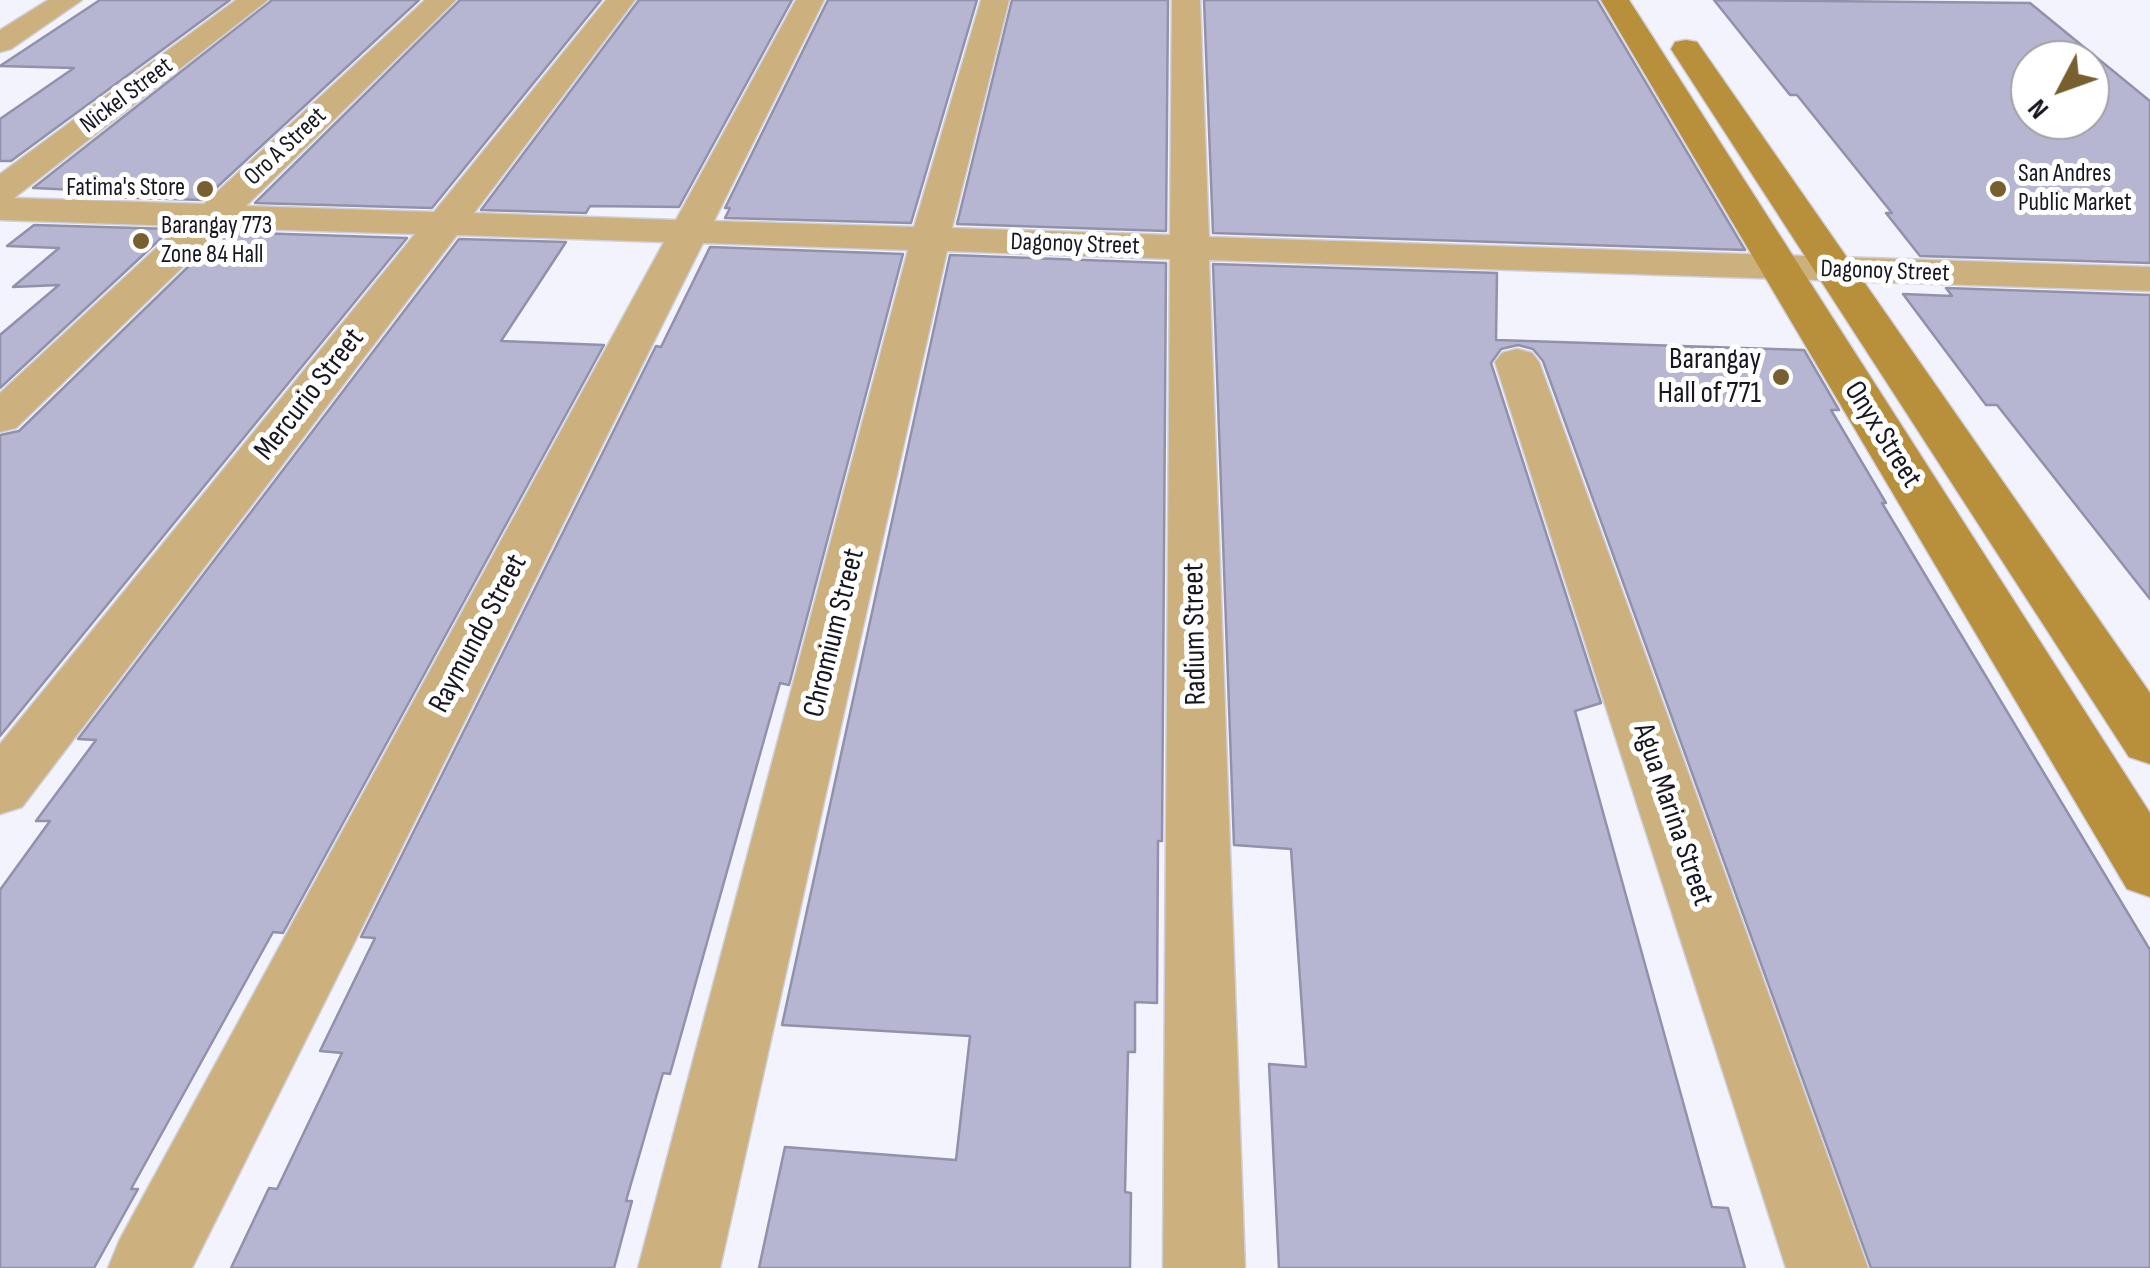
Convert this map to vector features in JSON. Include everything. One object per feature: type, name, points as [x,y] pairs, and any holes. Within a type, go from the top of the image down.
[{"type":"main road","name":"Onyx Street","points":[[1615,0],[1667,51],[1835,270],[2150,740]]},
{"type":"main road","name":"Onyx Street","points":[[1654,0],[1667,51],[1780,268],[2150,869]]},
{"type":"street","points":[[0,43],[68,0]]},
{"type":"street","name":"Nickel Street","points":[[0,192],[254,0]]},
{"type":"street","name":"Oro A Street","points":[[0,418],[442,0]]},
{"type":"street","name":"Mercurio Street","points":[[0,789],[621,0]]},
{"type":"street","name":"Raymundo Street","points":[[149,1268],[810,0]]},
{"type":"street","name":"Chromium Street","points":[[679,1268],[930,240],[995,0]]},
{"type":"street","name":"Radium Street","points":[[1186,0],[1204,1268]]},
{"type":"street","name":"Dagonoy Street","points":[[0,209],[2146,283]]},
{"type":"street","name":"Agua Marina Street","points":[[1517,362],[1827,1268]]},
{"type":"building","points":[[100,0],[230,0],[11,161],[0,161],[0,119],[74,68],[0,66]]},
{"type":"building","points":[[272,0],[419,0],[203,200],[70,196],[78,190],[33,188]]},
{"type":"building","points":[[460,0],[601,0],[432,208],[255,203]]},
{"type":"building","points":[[639,0],[792,0],[679,207],[590,206],[586,213],[481,210]]},
{"type":"building","points":[[828,0],[977,0],[911,223],[725,218],[730,208],[725,208]]},
{"type":"building","points":[[1012,0],[1168,0],[1166,231],[957,224]]},
{"type":"building","points":[[1204,0],[1597,0],[1745,250],[1213,233]]},
{"type":"building","name":"San Andres Public Market","points":[[1714,0],[2030,3],[2075,40],[2010,40],[2010,140],[2110,140],[2110,68],[2150,101],[2150,263],[1920,256],[1886,213],[1892,213],[1797,95],[1790,95]]},
{"type":"building","points":[[34,225],[171,229],[0,388],[0,335],[59,285],[13,287],[59,248],[7,246]]},
{"type":"building","points":[[224,232],[407,238],[0,736],[0,435],[19,431]]},
{"type":"building","points":[[459,239],[566,242],[501,341],[604,345],[283,933],[273,932],[131,1189],[138,1189],[94,1268],[0,1268],[0,890],[50,821],[36,821],[96,740],[78,739]]},
{"type":"building","points":[[710,247],[903,254],[789,685],[780,683],[670,1074],[663,1073],[626,1201],[632,1201],[614,1268],[231,1268],[269,1188],[277,1189],[342,1053],[320,1051],[375,938],[361,937],[656,346],[661,347]]},
{"type":"building","points":[[950,255],[1166,263],[1162,841],[1158,841],[1157,1003],[1135,1002],[1135,1052],[1128,1052],[1125,1192],[1131,1193],[1130,1268],[759,1268],[785,1147],[956,1160],[970,1036],[782,1025]]},
{"type":"building","points":[[1213,264],[1497,273],[1496,340],[1804,350],[1839,410],[1831,410],[1886,503],[1882,503],[2150,950],[2150,1268],[1871,1268],[1543,361],[1533,349],[1518,345],[1501,349],[1491,363],[1601,703],[1575,711],[1712,1207],[1728,1208],[1745,1268],[1279,1268],[1269,1064],[1306,1067],[1291,849],[1234,845]]},
{"type":"building","points":[[1946,288],[2150,295],[2150,599],[1997,405],[1986,405],[1903,294],[1952,296]]},
{"type":"place","name":"Fatima's Store","points":[[205,189]]},
{"type":"place","name":"San Andres Public Market","points":[[1998,189]]},
{"type":"place","name":"Barangay 773 Zone 84 Hall","points":[[141,241]]},
{"type":"place","name":"Barangay Hall of 771","points":[[1781,377]]}]
